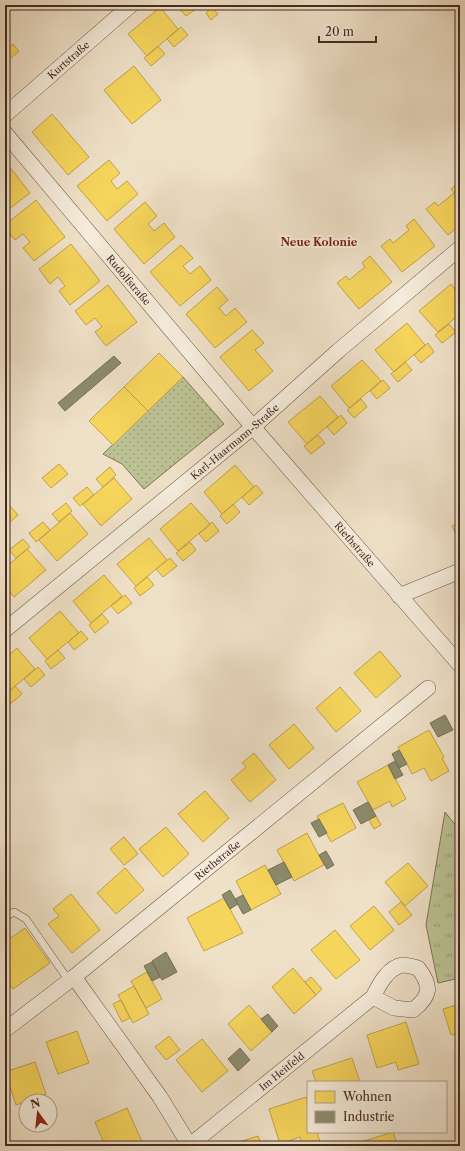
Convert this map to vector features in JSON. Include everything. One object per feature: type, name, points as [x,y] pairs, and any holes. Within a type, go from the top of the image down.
[{"type":"street","name":"Kurtstraße","points":[[5,115],[131,5]]},
{"type":"street","name":"Rudolfstraße","points":[[5,133],[253,427]]},
{"type":"street","name":"Karl-Haarmann-Straße","points":[[5,630],[253,427],[326,361],[460,248]]},
{"type":"street","name":"Riethstraße","points":[[253,427],[399,596],[459,662]]},
{"type":"street","points":[[399,596],[460,571]]},
{"type":"street","name":"Riethstraße","points":[[5,1030],[72,979],[428,688]]},
{"type":"street","name":"Im Heitfeld","points":[[72,979],[160,1097],[190,1146],[373,997]]},
{"type":"lane","points":[[5,917],[14,912],[26,919],[72,979]]},
{"type":"green space","points":[[183,377],[224,424],[144,489],[122,464],[103,454]]},
{"type":"green space","points":[[445,812],[460,831],[460,978],[438,983],[426,925]]},
{"type":"building: Wohnen","points":[[176,5],[202,5],[186,16]]},
{"type":"building: Wohnen","points":[[209,5],[222,5],[215,11],[218,14],[211,20],[206,13],[211,8]]},
{"type":"building: Wohnen","points":[[160,7],[178,29],[147,56],[128,34]]},
{"type":"building: Wohnen","points":[[181,27],[188,35],[174,47],[167,39]]},
{"type":"building: Wohnen","points":[[13,44],[19,51],[5,63],[5,51]]},
{"type":"building: Wohnen","points":[[158,46],[165,54],[151,66],[144,58]]},
{"type":"building: Wohnen","points":[[134,66],[161,100],[132,124],[104,90]]},
{"type":"building: Wohnen","points":[[52,114],[89,157],[68,175],[32,132]]},
{"type":"building: Wohnen","points":[[109,160],[120,173],[111,181],[117,189],[127,181],[138,194],[107,221],[77,186]]},
{"type":"building: Wohnen","points":[[5,161],[30,193],[5,212]]},
{"type":"building: Wohnen","points":[[459,182],[460,225],[448,235],[426,209],[435,202],[438,206],[454,193],[451,189]]},
{"type":"building: Wohnen","points":[[36,200],[65,237],[34,261],[23,248],[30,242],[23,234],[15,240],[5,228],[5,225]]},
{"type":"building: Wohnen","points":[[145,202],[157,216],[148,224],[154,231],[164,223],[175,237],[144,264],[114,229]]},
{"type":"building: Wohnen","points":[[414,219],[435,246],[402,272],[381,246],[390,239],[393,243],[409,230],[406,226]]},
{"type":"building: Wohnen","points":[[71,244],[100,281],[70,305],[59,291],[65,286],[58,277],[50,284],[39,269]]},
{"type":"building: Wohnen","points":[[181,245],[193,258],[183,266],[190,274],[200,266],[211,280],[180,306],[150,272]]},
{"type":"building: Wohnen","points":[[370,256],[392,282],[359,309],[337,283],[346,276],[349,280],[365,267],[362,263]]},
{"type":"building: Wohnen","points":[[451,284],[460,296],[460,314],[438,332],[419,311]]},
{"type":"building: Wohnen","points":[[108,285],[137,322],[106,346],[95,332],[102,327],[95,318],[86,325],[75,311]]},
{"type":"building: Wohnen","points":[[217,287],[228,300],[219,308],[226,316],[235,308],[247,322],[215,348],[186,314]]},
{"type":"building: Wohnen","points":[[407,323],[425,345],[394,372],[375,350]]},
{"type":"building: Wohnen","points":[[449,324],[456,332],[442,343],[435,335]]},
{"type":"building: Wohnen","points":[[252,330],[264,343],[255,350],[273,371],[249,391],[220,357]]},
{"type":"building: Wohnen","points":[[428,343],[434,352],[421,363],[414,355]]},
{"type":"building: Wohnen","points":[[159,353],[183,377],[148,411],[124,387]]},
{"type":"building: Wohnen","points":[[362,360],[381,381],[349,408],[331,386]]},
{"type":"building: Wohnen","points":[[405,362],[412,370],[398,382],[391,374]]},
{"type":"building: Wohnen","points":[[383,380],[390,388],[377,399],[370,391]]},
{"type":"building: Wohnen","points":[[124,387],[148,411],[113,445],[89,421]]},
{"type":"building: Wohnen","points":[[320,396],[338,417],[307,444],[288,422]]},
{"type":"building: Wohnen","points":[[361,399],[367,407],[354,418],[347,410]]},
{"type":"building: Wohnen","points":[[341,415],[347,423],[334,435],[327,427]]},
{"type":"building: Wohnen","points":[[318,435],[325,443],[311,454],[304,446]]},
{"type":"building: Wohnen","points":[[59,464],[68,474],[51,488],[42,478]]},
{"type":"building: Wohnen","points":[[235,465],[254,487],[222,514],[204,492]]},
{"type":"building: Wohnen","points":[[110,467],[116,475],[103,487],[96,479]]},
{"type":"building: Wohnen","points":[[114,478],[132,499],[101,526],[83,504]]},
{"type":"building: Wohnen","points":[[256,485],[263,493],[249,505],[242,497]]},
{"type":"building: Wohnen","points":[[87,487],[94,495],[80,506],[73,498]]},
{"type":"building: Wohnen","points":[[66,503],[72,511],[59,522],[52,514]]},
{"type":"building: Wohnen","points":[[191,503],[210,524],[178,551],[160,529]]},
{"type":"building: Wohnen","points":[[233,504],[240,512],[227,524],[220,516]]},
{"type":"building: Wohnen","points":[[10,506],[18,515],[8,524],[5,520],[5,510]]},
{"type":"building: Wohnen","points":[[70,513],[88,534],[57,561],[39,540]]},
{"type":"building: Wohnen","points":[[43,522],[50,530],[36,542],[29,533]]},
{"type":"building: Wohnen","points":[[212,522],[219,531],[206,542],[199,534]]},
{"type":"building: Wohnen","points":[[460,522],[460,544],[452,526]]},
{"type":"building: Wohnen","points":[[149,538],[167,560],[136,586],[117,564]]},
{"type":"building: Wohnen","points":[[23,539],[30,547],[16,558],[9,550]]},
{"type":"building: Wohnen","points":[[190,542],[196,550],[183,561],[176,553]]},
{"type":"building: Wohnen","points":[[27,549],[46,570],[14,597],[5,586],[5,568]]},
{"type":"building: Wohnen","points":[[170,558],[177,566],[163,577],[156,569]]},
{"type":"building: Wohnen","points":[[104,575],[122,596],[91,623],[73,601]]},
{"type":"building: Wohnen","points":[[147,577],[154,585],[140,596],[134,588]]},
{"type":"building: Wohnen","points":[[125,595],[132,603],[118,614],[111,606]]},
{"type":"building: Wohnen","points":[[60,611],[79,633],[47,659],[29,638]]},
{"type":"building: Wohnen","points":[[102,614],[109,622],[95,633],[89,625]]},
{"type":"building: Wohnen","points":[[81,631],[88,639],[74,650],[68,642]]},
{"type":"building: Wohnen","points":[[17,648],[35,669],[5,695],[5,658]]},
{"type":"building: Wohnen","points":[[58,650],[65,658],[51,669],[45,661]]},
{"type":"building: Wohnen","points":[[380,651],[401,676],[376,698],[354,673]]},
{"type":"building: Wohnen","points":[[38,667],[45,675],[31,687],[24,679]]},
{"type":"building: Wohnen","points":[[15,686],[22,694],[8,706],[5,702],[5,695]]},
{"type":"building: Wohnen","points":[[340,687],[361,711],[336,732],[316,708]]},
{"type":"building: Wohnen","points":[[294,724],[314,748],[289,769],[269,745]]},
{"type":"building: Wohnen","points":[[429,730],[444,757],[442,758],[449,771],[431,781],[424,768],[412,774],[398,747]]},
{"type":"building: Wohnen","points":[[254,753],[276,780],[250,802],[231,780],[246,767],[242,763]]},
{"type":"building: Wohnen","points":[[388,765],[406,799],[392,807],[390,801],[373,810],[357,782]]},
{"type":"building: Wohnen","points":[[205,791],[229,818],[203,842],[178,814]]},
{"type":"building: Wohnen","points":[[343,803],[356,828],[331,842],[317,816]]},
{"type":"building: Wohnen","points":[[376,816],[381,825],[374,829],[369,820]]},
{"type":"building: Wohnen","points":[[166,827],[189,854],[163,877],[139,849]]},
{"type":"building: Wohnen","points":[[307,833],[324,865],[294,881],[277,850]]},
{"type":"building: Wohnen","points":[[124,837],[138,854],[124,865],[110,849]]},
{"type":"building: Wohnen","points":[[408,863],[428,886],[405,906],[385,882]]},
{"type":"building: Wohnen","points":[[265,865],[281,894],[251,910],[236,881]]},
{"type":"building: Wohnen","points":[[125,868],[144,890],[116,914],[97,893]]},
{"type":"building: Wohnen","points":[[71,894],[100,930],[72,953],[48,924],[59,916],[53,909]]},
{"type":"building: Wohnen","points":[[224,898],[243,933],[204,951],[187,918]]},
{"type":"building: Wohnen","points":[[401,902],[412,915],[399,925],[389,912]]},
{"type":"building: Wohnen","points":[[374,906],[394,930],[370,950],[350,926]]},
{"type":"building: Wohnen","points":[[25,928],[50,963],[13,989],[5,979],[5,942]]},
{"type":"building: Wohnen","points":[[335,930],[360,960],[336,979],[311,950]]},
{"type":"building: Wohnen","points":[[293,968],[316,995],[294,1014],[272,987]]},
{"type":"building: Wohnen","points":[[147,972],[162,999],[146,1008],[131,981]]},
{"type":"building: Wohnen","points":[[311,977],[322,989],[316,995],[305,982]]},
{"type":"building: Wohnen","points":[[134,986],[149,1014],[133,1023],[118,995]]},
{"type":"building: Wohnen","points":[[121,1000],[130,1018],[122,1022],[113,1004]]},
{"type":"building: Wohnen","points":[[460,1004],[460,1033],[451,1035],[443,1009]]},
{"type":"building: Wohnen","points":[[249,1005],[272,1032],[251,1051],[228,1024]]},
{"type":"building: Wohnen","points":[[406,1022],[419,1064],[398,1070],[396,1062],[377,1068],[367,1035]]},
{"type":"building: Wohnen","points":[[77,1031],[89,1063],[58,1074],[46,1042]]},
{"type":"building: Wohnen","points":[[169,1036],[180,1050],[166,1060],[155,1047]]},
{"type":"building: Wohnen","points":[[202,1039],[228,1071],[202,1092],[176,1060]]},
{"type":"building: Wohnen","points":[[352,1058],[360,1081],[316,1081],[312,1071]]},
{"type":"building: Wohnen","points":[[35,1062],[46,1093],[18,1093],[18,1104],[16,1105],[5,1072]]},
{"type":"building: Wohnen","points":[[306,1097],[307,1133],[317,1133],[320,1142],[303,1146],[300,1137],[280,1144],[269,1109]]},
{"type":"building: Wohnen","points":[[127,1108],[143,1144],[105,1146],[95,1122]]},
{"type":"building: Wohnen","points":[[393,1133],[398,1146],[362,1146],[361,1142]]},
{"type":"building: Wohnen","points":[[258,1136],[262,1146],[226,1146]]},
{"type":"building: Industrie","points":[[114,356],[121,363],[65,411],[58,403]]},
{"type":"building: Industrie","points":[[445,715],[453,730],[438,737],[430,723]]},
{"type":"building: Industrie","points":[[399,750],[407,764],[399,768],[392,754]]},
{"type":"building: Industrie","points":[[395,761],[403,775],[395,779],[388,765]]},
{"type":"building: Industrie","points":[[368,802],[376,816],[361,824],[353,810]]},
{"type":"building: Industrie","points":[[319,819],[327,833],[319,837],[311,823]]},
{"type":"building: Industrie","points":[[326,851],[334,865],[327,869],[319,855]]},
{"type":"building: Industrie","points":[[284,862],[292,877],[276,885],[268,870]]},
{"type":"building: Industrie","points":[[230,890],[238,904],[230,909],[222,895]]},
{"type":"building: Industrie","points":[[243,895],[251,910],[243,914],[235,899]]},
{"type":"building: Industrie","points":[[166,952],[177,972],[162,980],[152,961]]},
{"type":"building: Industrie","points":[[152,962],[160,977],[152,981],[144,966]]},
{"type":"building: Industrie","points":[[268,1014],[278,1026],[272,1032],[261,1019]]},
{"type":"building: Industrie","points":[[240,1048],[250,1060],[238,1071],[228,1059]]},
{"type":"district","name":"Neue Kolonie","points":[[319,242]]}]
